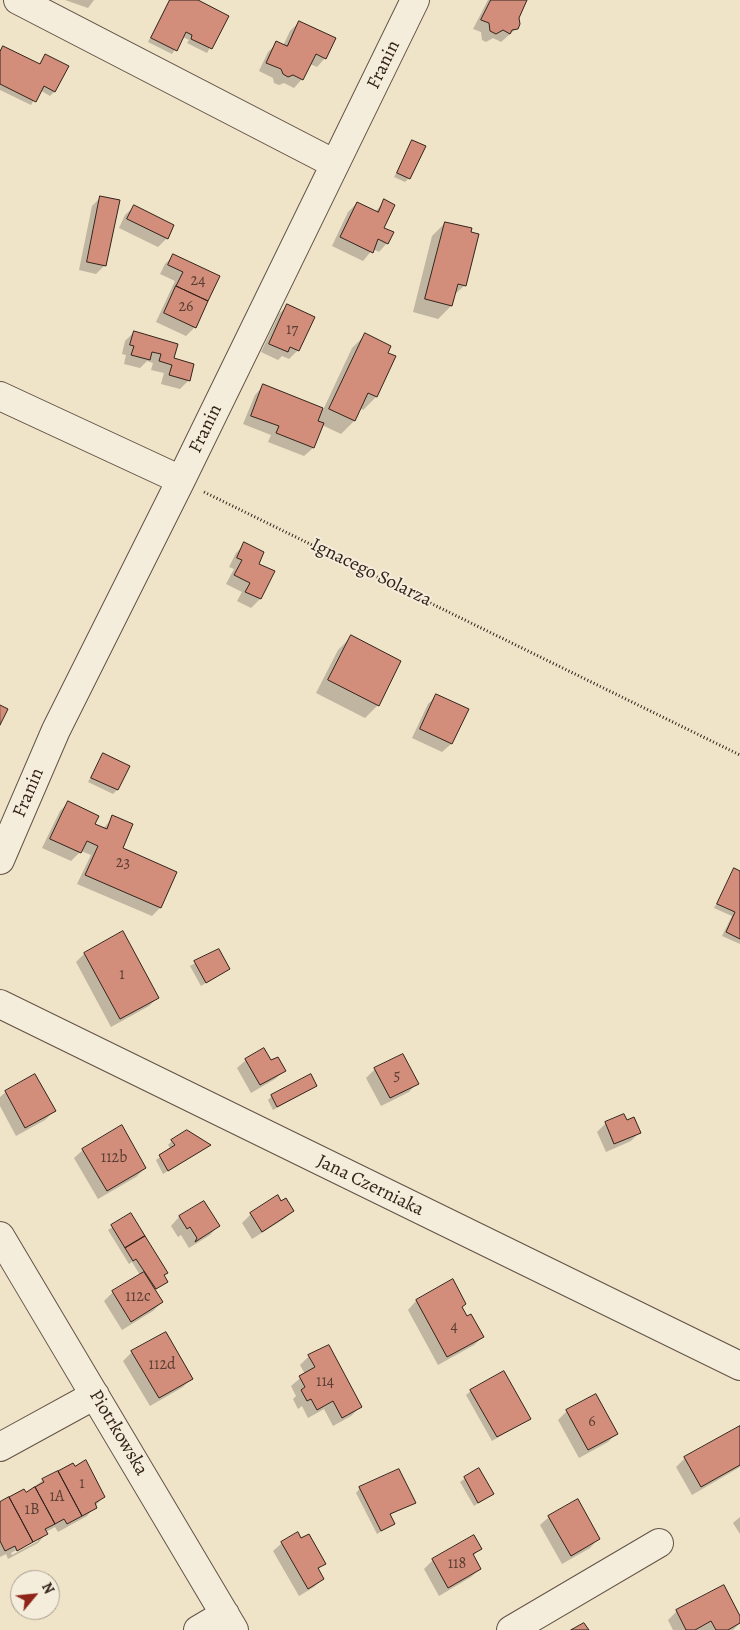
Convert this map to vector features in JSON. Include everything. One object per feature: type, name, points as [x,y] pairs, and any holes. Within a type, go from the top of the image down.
[{"type":"street","points":[[18,0],[336,164]]},
{"type":"street","name":"Franin","points":[[0,860],[56,730],[181,480],[415,0]]},
{"type":"street","points":[[0,396],[181,480]]},
{"type":"street","name":"Jana Czerniaka","points":[[0,1004],[740,1366]]},
{"type":"street","name":"Piotrkowska","points":[[0,1236],[230,1622]]},
{"type":"street","points":[[0,1447],[96,1395]]},
{"type":"street","points":[[511,1630],[659,1542]]},
{"type":"street","points":[[198,1630],[230,1622]]},
{"type":"path","name":"Ignacego Solarza","points":[[181,480],[740,754]]},
{"type":"building","points":[[170,0],[198,0],[229,16],[212,49],[191,39],[192,35],[186,32],[177,51],[151,38]]},
{"type":"building","points":[[491,0],[527,0],[519,18],[520,24],[518,29],[512,30],[510,34],[503,30],[496,34],[490,31],[489,23],[481,20]]},
{"type":"building","points":[[299,21],[336,38],[326,59],[316,54],[303,80],[293,75],[288,77],[283,74],[281,69],[266,63],[276,41],[287,46]]},
{"type":"building","points":[[3,46],[40,64],[45,54],[69,66],[55,92],[44,86],[36,102],[0,84],[0,52]]},
{"type":"building","points":[[412,140],[426,146],[410,179],[397,173]]},
{"type":"building","points":[[100,196],[120,200],[106,266],[87,262]]},
{"type":"building","points":[[384,199],[395,205],[384,228],[394,232],[388,244],[378,239],[373,253],[340,237],[357,202],[378,212]]},
{"type":"building","points":[[134,205],[174,225],[168,239],[127,219]]},
{"type":"building","points":[[445,222],[472,228],[471,232],[479,234],[466,286],[458,284],[452,306],[425,299]]},
{"type":"building","points":[[173,254],[220,276],[208,301],[176,286],[183,272],[168,265]]},
{"type":"building","points":[[176,286],[208,301],[196,328],[164,313]]},
{"type":"building","points":[[287,304],[315,317],[299,351],[290,347],[288,352],[269,344]]},
{"type":"building","points":[[134,331],[178,344],[174,358],[194,364],[190,381],[169,375],[172,365],[159,361],[161,354],[152,352],[150,360],[131,355],[134,346],[130,345]]},
{"type":"building","points":[[365,333],[391,346],[388,353],[396,356],[377,397],[368,393],[355,421],[329,409]]},
{"type":"building","points":[[263,384],[323,408],[318,421],[324,423],[314,448],[276,433],[279,426],[251,416]]},
{"type":"building","points":[[244,542],[264,552],[259,564],[275,571],[261,599],[245,592],[250,583],[234,575],[242,560],[237,558]]},
{"type":"building","points":[[351,635],[401,661],[379,706],[328,680]]},
{"type":"building","points":[[436,694],[469,709],[452,744],[420,729]]},
{"type":"building","points":[[0,705],[8,709],[0,725]]},
{"type":"building","points":[[103,753],[130,766],[118,790],[91,778]]},
{"type":"building","points":[[68,801],[99,816],[95,824],[107,829],[112,815],[133,824],[123,848],[177,872],[161,908],[85,875],[98,846],[87,841],[81,853],[50,839]]},
{"type":"building","points":[[734,868],[740,871],[740,939],[726,932],[735,912],[717,904]]},
{"type":"building","points":[[123,931],[159,998],[120,1019],[84,953]]},
{"type":"building","points":[[219,949],[230,969],[206,983],[194,961]]},
{"type":"building","points":[[264,1048],[271,1060],[278,1057],[286,1071],[260,1085],[245,1059]]},
{"type":"building","points":[[403,1054],[419,1084],[390,1098],[374,1068]]},
{"type":"building","points":[[35,1074],[56,1111],[25,1128],[5,1091]]},
{"type":"building","points":[[311,1074],[317,1086],[277,1107],[271,1095]]},
{"type":"building","points":[[624,1114],[627,1120],[634,1117],[641,1133],[614,1144],[605,1122]]},
{"type":"building","points":[[122,1125],[146,1168],[107,1191],[82,1149]]},
{"type":"building","points":[[187,1130],[211,1145],[168,1171],[159,1155],[175,1145],[171,1140]]},
{"type":"building","points":[[278,1195],[281,1201],[286,1198],[294,1211],[262,1232],[250,1213]]},
{"type":"building","points":[[204,1201],[220,1226],[195,1242],[197,1238],[190,1227],[187,1229],[179,1216]]},
{"type":"building","points":[[131,1213],[145,1236],[125,1248],[111,1225]]},
{"type":"building","points":[[145,1236],[168,1273],[164,1275],[168,1282],[156,1289],[136,1259],[133,1261],[125,1248]]},
{"type":"building","points":[[144,1272],[163,1302],[131,1322],[112,1291]]},
{"type":"building","points":[[453,1279],[466,1304],[462,1307],[467,1316],[471,1314],[484,1337],[447,1357],[416,1300]]},
{"type":"building","points":[[166,1332],[193,1379],[159,1398],[131,1351]]},
{"type":"building","points":[[329,1345],[362,1407],[342,1418],[333,1401],[317,1410],[311,1399],[307,1401],[301,1390],[305,1387],[299,1376],[315,1367],[308,1355]]},
{"type":"building","points":[[504,1371],[531,1419],[497,1437],[470,1390]]},
{"type":"building","points":[[596,1394],[618,1434],[588,1450],[566,1410]]},
{"type":"building","points":[[740,1426],[740,1465],[701,1487],[684,1457]]},
{"type":"building","points":[[86,1460],[105,1497],[95,1503],[97,1508],[82,1516],[58,1471],[73,1463],[75,1466]]},
{"type":"building","points":[[479,1468],[494,1494],[478,1503],[464,1477]]},
{"type":"building","points":[[399,1469],[416,1503],[390,1514],[395,1524],[381,1531],[359,1487]]},
{"type":"building","points":[[58,1471],[82,1516],[67,1524],[64,1519],[55,1524],[35,1487],[44,1482],[42,1479]]},
{"type":"building","points":[[35,1487],[55,1524],[45,1529],[48,1534],[33,1542],[9,1497],[24,1489],[26,1492]]},
{"type":"building","points":[[9,1497],[33,1542],[17,1551],[15,1546],[5,1551],[0,1541],[0,1502]]},
{"type":"building","points":[[578,1499],[600,1539],[571,1556],[548,1516]]},
{"type":"building","points":[[298,1532],[301,1538],[309,1534],[326,1564],[318,1568],[324,1579],[308,1589],[281,1542]]},
{"type":"building","points":[[474,1535],[482,1549],[473,1554],[481,1569],[448,1588],[432,1559]]},
{"type":"building","points":[[724,1585],[740,1616],[740,1623],[728,1630],[716,1630],[711,1621],[695,1630],[686,1630],[676,1610]]},
{"type":"building","points":[[584,1623],[589,1630],[571,1630]]}]
